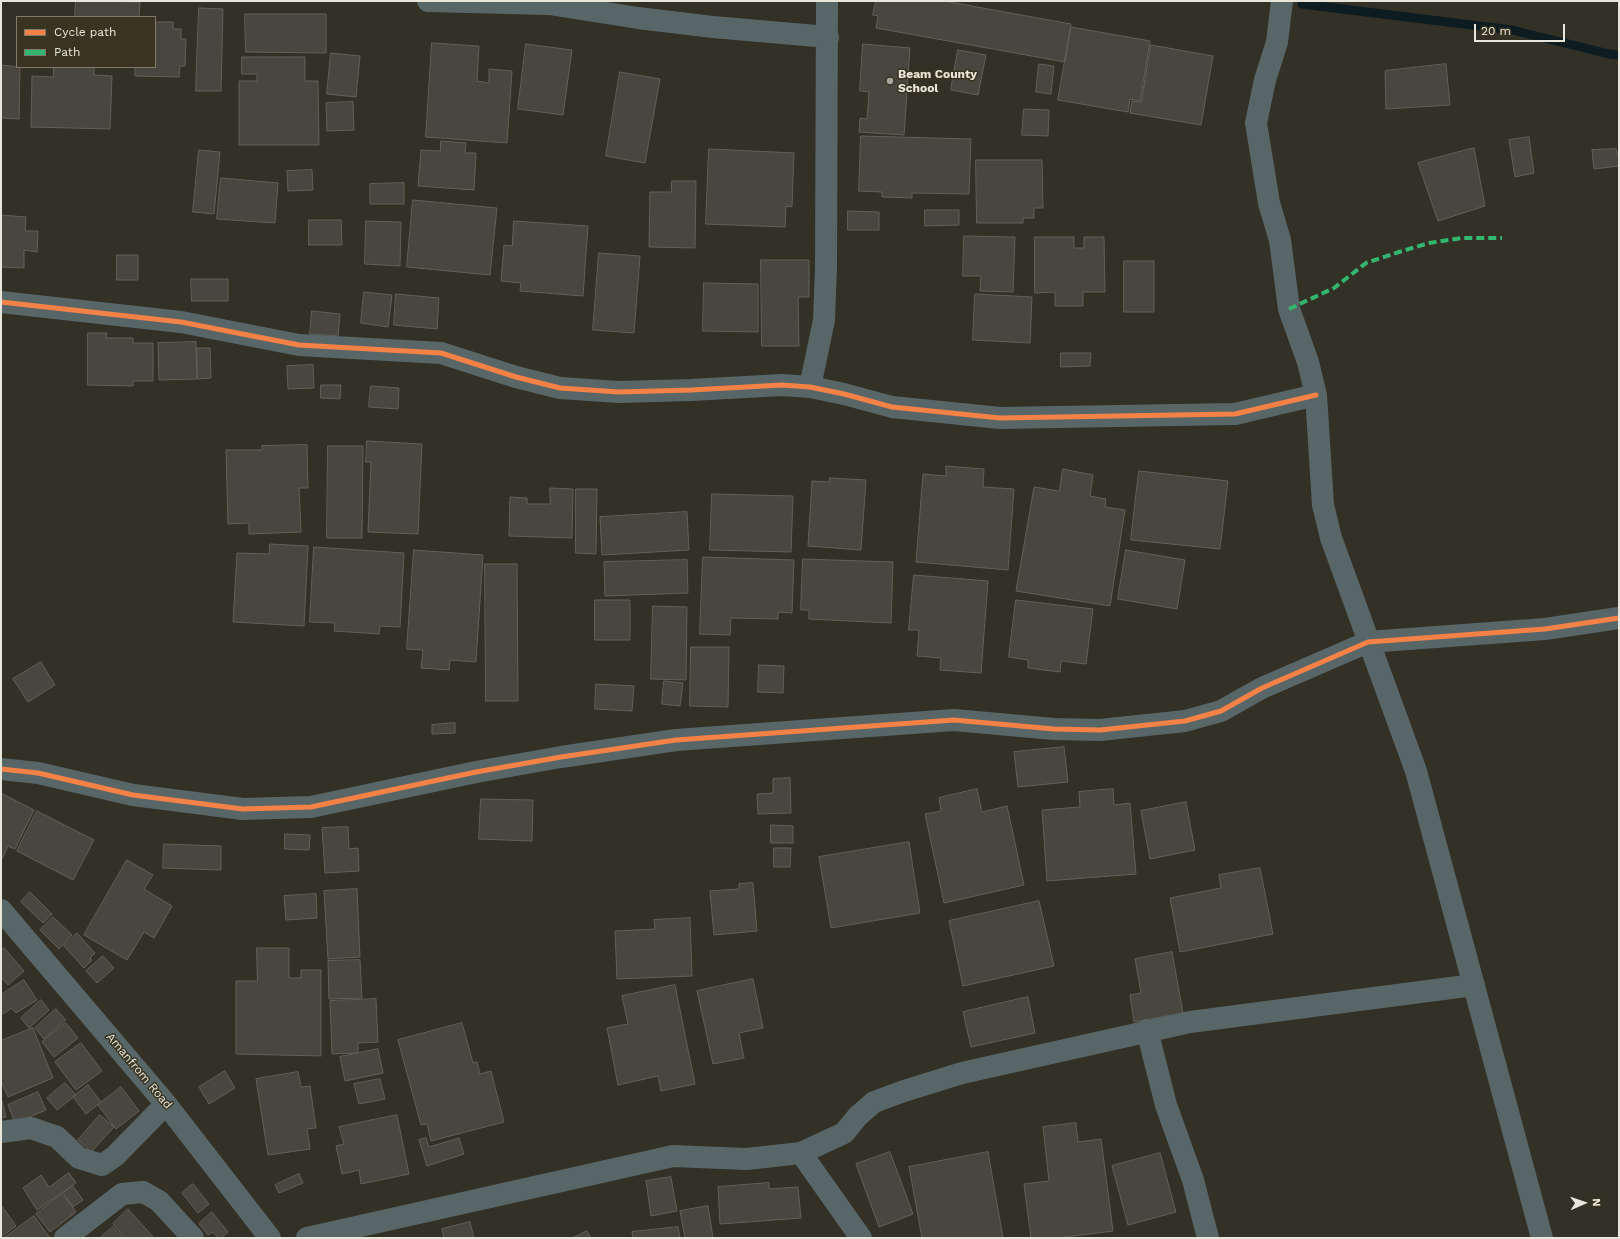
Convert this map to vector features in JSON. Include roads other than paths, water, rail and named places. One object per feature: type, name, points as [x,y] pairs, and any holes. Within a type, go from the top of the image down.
[{"type":"street","points":[[428,1],[550,4],[638,18],[713,27],[828,36]]},
{"type":"street","points":[[810,387],[824,320],[826,267],[827,1]]},
{"type":"street","points":[[1282,1],[1277,42],[1265,80],[1256,123],[1269,204],[1280,240],[1289,309],[1308,362],[1316,395],[1323,505],[1331,538],[1416,771],[1542,1238]]},
{"type":"street","points":[[1,302],[181,322],[299,345],[441,352],[516,377],[560,388],[619,392],[782,385],[810,387],[844,394],[892,407],[1000,418],[1235,414],[1316,395]]},
{"type":"street","points":[[1,768],[38,773],[133,795],[243,809],[311,807],[476,772],[561,757],[676,740],[954,720],[1054,729],[1100,730],[1185,721],[1221,711],[1262,688],[1368,642],[1545,629],[1619,618]]},
{"type":"street","name":"Amanfrom Road","points":[[1,910],[166,1104],[270,1238]]},
{"type":"street","points":[[307,1238],[674,1156],[746,1159],[801,1153],[844,1133],[858,1116],[874,1102],[962,1073],[1147,1030],[1190,1022],[1474,985]]},
{"type":"street","points":[[1147,1030],[1166,1105],[1193,1180],[1208,1238]]},
{"type":"street","points":[[1,1132],[30,1128],[37,1130],[57,1137],[79,1158],[102,1165],[115,1156],[166,1104]]},
{"type":"street","points":[[801,1153],[861,1238]]},
{"type":"street","points":[[65,1238],[122,1194],[143,1192],[160,1201],[193,1238]]},
{"type":"waterway","points":[[1302,4],[1512,30],[1609,54],[1619,55]]},
{"type":"place","name":"Beam County School","points":[[890,81]]}]
